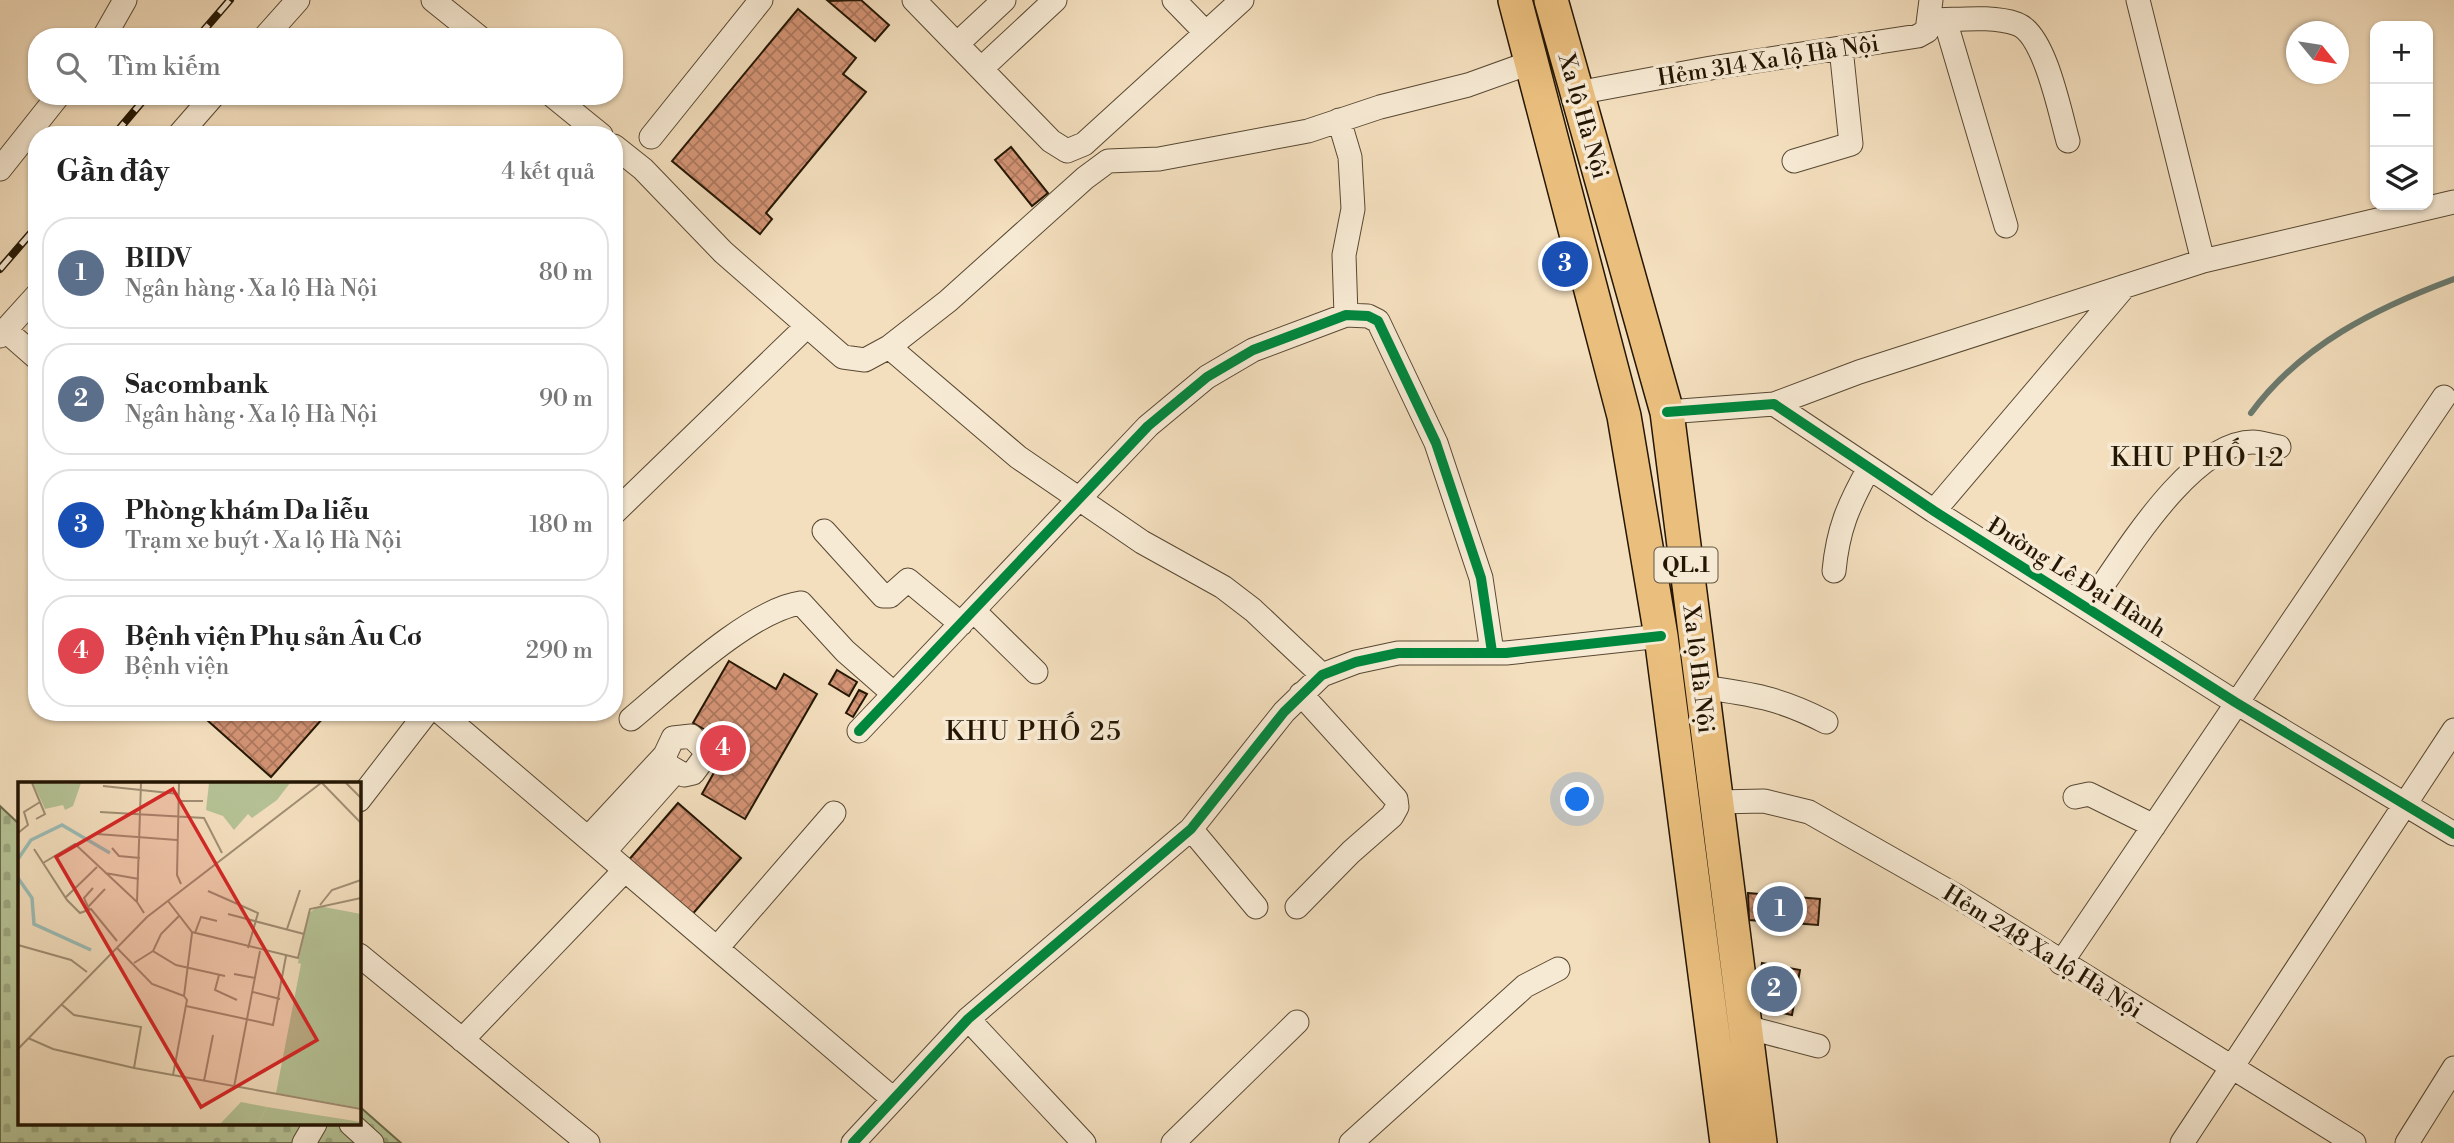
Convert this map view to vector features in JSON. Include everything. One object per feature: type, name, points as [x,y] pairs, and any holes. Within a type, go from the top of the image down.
[{"type":"highway","name":"Xa lộ Hà Nội","points":[[1515,0],[1624,416],[1661,636],[1727,1143]]},
{"type":"highway","name":"Xa lộ Hà Nội","points":[[1551,0],[1667,412],[1760,1143]]},
{"type":"street","points":[[109,28],[125,0]]},
{"type":"street","points":[[273,28],[298,0]]},
{"type":"street","points":[[433,0],[467,28]]},
{"type":"street","points":[[652,137],[761,0]]},
{"type":"street","points":[[914,0],[1051,141],[1067,150],[1084,144],[1242,0]]},
{"type":"street","points":[[957,44],[1004,0]]},
{"type":"street","points":[[981,69],[1055,0]]},
{"type":"street","points":[[1174,0],[1206,33]]},
{"type":"street","points":[[2138,0],[2203,261]]},
{"type":"street","points":[[2006,226],[1935,13],[2018,24],[2028,30],[2038,44],[2068,141]]},
{"type":"street","name":"Hẻm 314 Xa lộ Hà Nội","points":[[1577,93],[1919,36],[1927,31],[1935,13]]},
{"type":"street","points":[[1794,161],[1852,144],[1841,48]]},
{"type":"street","points":[[623,153],[643,169],[723,252],[806,327],[843,357],[854,361],[865,360],[890,347],[948,301],[1085,178],[1108,161],[1159,159],[1308,131],[1468,85],[1532,62]]},
{"type":"street","points":[[34,126],[51,105]]},
{"type":"street","points":[[187,126],[205,105]]},
{"type":"street","points":[[564,105],[590,126]]},
{"type":"street","points":[[1339,120],[1350,157],[1353,209],[1344,256],[1346,315]]},
{"type":"street","points":[[0,169],[28,134]]},
{"type":"street","points":[[1667,412],[1774,404],[1859,372],[2203,261],[2454,202]]},
{"type":"street","points":[[1934,511],[2125,286]]},
{"type":"street","points":[[28,305],[3,333],[28,351]]},
{"type":"street","points":[[859,731],[1080,501],[1148,426],[1207,377],[1253,350],[1346,315],[1368,316],[1378,321],[1436,443],[1481,578],[1492,652]]},
{"type":"street","points":[[623,504],[806,327]]},
{"type":"street","points":[[890,347],[1018,457],[1142,542],[1223,587],[1253,610],[1322,675]]},
{"type":"street","points":[[2061,963],[2235,702],[2444,397]]},
{"type":"street","name":"Đường Lê Đại Hành","points":[[1774,404],[1934,511],[2235,702],[2454,834]]},
{"type":"street","points":[[2087,608],[2169,493],[2192,469],[2210,458],[2252,442],[2279,447]]},
{"type":"street","points":[[1835,571],[1838,536],[1843,517],[1869,468]]},
{"type":"street","points":[[824,531],[883,596],[890,596],[908,580],[968,618],[1036,672]]},
{"type":"street","points":[[631,719],[742,630],[772,611],[801,603],[845,651],[894,694]]},
{"type":"street","points":[[853,1143],[968,1019],[1191,829],[1301,694],[1322,675],[1356,662],[1398,653],[1506,653],[1661,636]]},
{"type":"street","points":[[1702,687],[1767,696],[1788,702],[1826,722]]},
{"type":"street","points":[[1297,907],[1351,852],[1392,816],[1397,807],[1396,799],[1301,694]]},
{"type":"street","points":[[360,799],[420,721]]},
{"type":"street","points":[[451,721],[892,1098]]},
{"type":"street","points":[[2182,1143],[2454,730]]},
{"type":"street","points":[[596,845],[670,764]]},
{"type":"street","points":[[2076,797],[2089,794],[2154,826]]},
{"type":"street","name":"Hẻm 248 Xa lộ Hà Nội","points":[[1717,802],[1764,801],[1809,812],[1955,895],[2347,1141]]},
{"type":"street","points":[[717,948],[834,813]]},
{"type":"street","points":[[1191,829],[1256,907]]},
{"type":"street","points":[[462,1040],[625,870]]},
{"type":"street","points":[[360,956],[588,1143]]},
{"type":"street","points":[[1351,1143],[1525,986],[1558,969]]},
{"type":"street","points":[[968,1019],[1084,1143]]},
{"type":"street","points":[[1173,1143],[1297,1021]]},
{"type":"street","points":[[1746,1027],[1818,1046]]},
{"type":"street","points":[[2407,1143],[2454,1069]]},
{"type":"street","points":[[304,1143],[314,1126]]},
{"type":"street","points":[[353,1126],[372,1143]]},
{"type":"green space","points":[[0,806],[18,823],[18,1126],[360,1126],[360,1107],[401,1143],[0,1143]]},
{"type":"building","points":[[861,0],[889,25],[875,41],[828,1]]},
{"type":"building","points":[[798,9],[856,58],[843,74],[866,92],[766,213],[772,219],[760,234],[672,161]]},
{"type":"building","points":[[1011,147],[1048,193],[1032,206],[995,160]]},
{"type":"building","points":[[729,661],[776,689],[784,674],[817,694],[745,819],[702,794],[730,744],[693,723]]},
{"type":"building","points":[[837,670],[857,682],[849,696],[829,684]]},
{"type":"building","points":[[859,690],[867,694],[853,717],[846,713]]},
{"type":"building","points":[[208,721],[320,721],[271,777]]},
{"type":"building","points":[[678,803],[741,858],[690,917],[627,862]]},
{"type":"building","points":[[1748,893],[1820,899],[1818,925],[1749,920]]},
{"type":"building","points":[[1762,963],[1800,970],[1792,1015],[1754,1007]]},
{"type":"waterway","points":[[2251,413],[2293,367],[2342,331],[2396,303],[2454,279]]},
{"type":"railway","points":[[206,28],[230,0]]},
{"type":"railway","points":[[122,126],[139,105]]},
{"type":"railway","points":[[0,269],[28,236]]},
{"type":"cycle path","points":[[859,731],[1148,426],[1207,377],[1253,350],[1346,315],[1368,316],[1378,321],[1436,443],[1481,578],[1492,652]]},
{"type":"cycle path","points":[[1667,412],[1774,404],[1934,511],[2235,702],[2454,834]]},
{"type":"cycle path","points":[[853,1143],[968,1019],[1191,829],[1284,712],[1322,675],[1356,662],[1398,653],[1506,653],[1661,636]]},
{"type":"place","name":"Phòng khám Da liễu","points":[[1565,264]]},
{"type":"place","name":"Bệnh viện Phụ sản Âu Cơ","points":[[723,748]]},
{"type":"place","name":"BIDV","points":[[1780,909]]},
{"type":"place","name":"Sacombank","points":[[1774,989]]},
{"type":"district","name":"KHU PHỐ 12","points":[[2198,457]]},
{"type":"district","name":"KHU PHỐ 25","points":[[1034,731]]}]
